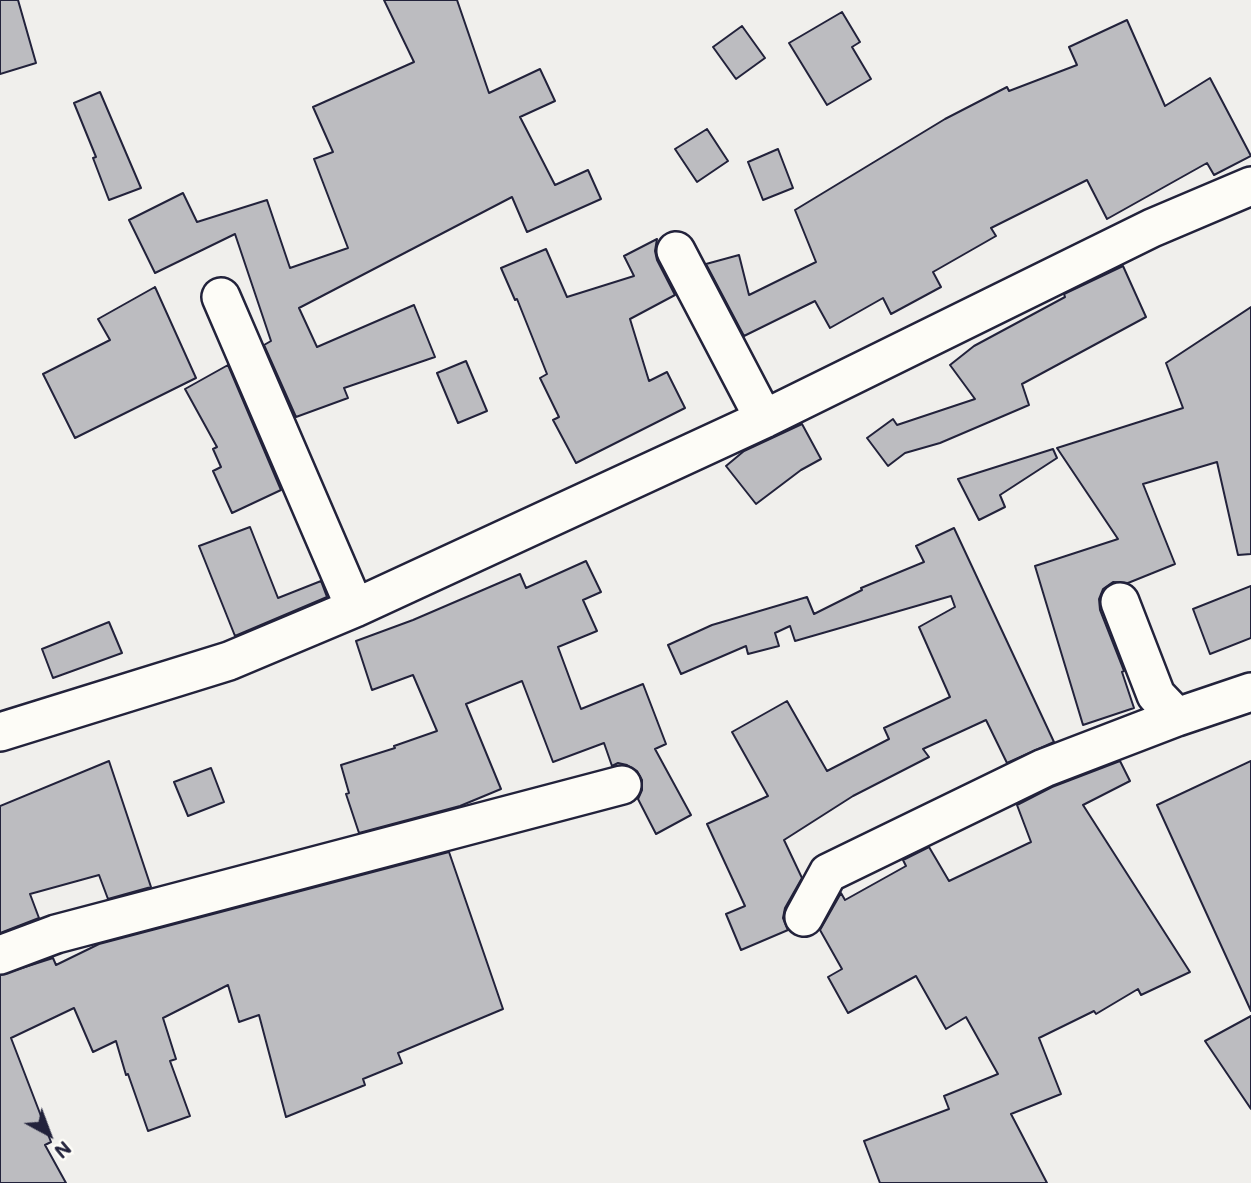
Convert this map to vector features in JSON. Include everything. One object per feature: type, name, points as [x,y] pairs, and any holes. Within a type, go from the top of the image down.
[{"type":"street","points":[[0,732],[229,661],[355,608],[764,419],[1152,228],[1251,186]]},
{"type":"street","points":[[676,251],[764,419]]},
{"type":"street","points":[[221,297],[355,608]]},
{"type":"street","points":[[1120,603],[1156,695],[1177,717]]},
{"type":"street","points":[[804,916],[828,873],[1044,768],[1251,692]]},
{"type":"street","points":[[0,955],[56,934],[622,785]]},
{"type":"building","points":[[0,0],[18,0],[36,63],[0,74]]},
{"type":"building","points":[[384,0],[457,0],[489,93],[540,69],[555,101],[520,117],[555,185],[588,170],[601,199],[527,232],[512,197],[299,308],[317,347],[414,305],[435,357],[344,388],[348,398],[296,417],[264,345],[271,341],[235,234],[155,273],[129,220],[183,193],[197,222],[267,200],[290,268],[348,248],[314,159],[333,152],[313,107],[414,62]]},
{"type":"building","points":[[842,12],[860,42],[852,47],[871,79],[827,105],[789,43]]},
{"type":"building","points":[[1127,20],[1165,106],[1210,78],[1251,156],[1214,175],[1207,163],[1107,219],[1087,180],[991,228],[996,236],[933,272],[941,287],[891,314],[883,298],[830,328],[815,301],[744,336],[706,264],[739,255],[749,295],[816,262],[795,210],[945,119],[1007,87],[1009,91],[1077,65],[1069,47]]},
{"type":"building","points":[[742,26],[765,58],[736,79],[713,47]]},
{"type":"building","points":[[100,92],[141,188],[109,200],[93,158],[96,157],[74,103]]},
{"type":"building","points":[[707,129],[728,161],[697,182],[675,149]]},
{"type":"building","points":[[778,149],[793,188],[763,200],[748,162]]},
{"type":"building","points":[[657,239],[657,260],[675,295],[630,319],[649,381],[667,372],[685,408],[576,463],[553,420],[559,417],[540,378],[547,374],[517,299],[515,300],[501,268],[546,249],[567,297],[634,276],[624,256]]},
{"type":"building","points":[[1123,266],[1146,317],[1022,384],[1029,405],[940,443],[905,453],[888,466],[867,438],[893,419],[897,425],[975,399],[950,365],[974,346],[1065,297],[1064,294]]},
{"type":"building","points":[[155,287],[196,378],[75,438],[43,374],[110,340],[98,319]]},
{"type":"building","points":[[1251,307],[1251,554],[1238,555],[1217,462],[1143,484],[1175,564],[1128,583],[1113,582],[1103,589],[1099,599],[1100,610],[1124,671],[1122,672],[1134,708],[1083,725],[1035,566],[1118,539],[1057,448],[1183,408],[1166,363]]},
{"type":"building","points":[[466,361],[487,411],[458,423],[437,373]]},
{"type":"building","points":[[228,365],[281,490],[232,513],[213,471],[221,467],[213,449],[217,447],[185,389]]},
{"type":"building","points":[[802,424],[821,459],[801,470],[756,504],[726,466],[744,451]]},
{"type":"building","points":[[1053,449],[1057,458],[1000,495],[1005,507],[979,520],[958,479]]},
{"type":"building","points":[[250,527],[278,598],[321,581],[327,597],[235,636],[199,546]]},
{"type":"building","points":[[954,528],[1054,742],[1007,763],[986,720],[923,749],[929,757],[853,796],[784,840],[802,878],[785,908],[783,918],[788,930],[741,950],[726,914],[745,906],[707,824],[768,796],[732,732],[787,701],[827,771],[889,739],[884,728],[950,697],[919,627],[955,607],[951,596],[795,641],[790,626],[775,633],[779,646],[748,654],[746,646],[681,674],[668,645],[712,625],[807,597],[814,614],[862,590],[861,588],[924,562],[916,546]]},
{"type":"building","points":[[586,561],[601,592],[583,600],[597,631],[558,647],[581,709],[643,684],[666,744],[655,749],[691,815],[656,834],[638,799],[642,780],[637,771],[618,763],[612,766],[604,743],[553,762],[522,681],[466,704],[501,789],[460,806],[359,833],[346,794],[349,793],[341,765],[437,731],[413,675],[372,690],[356,641],[413,620],[520,574],[526,588]]},
{"type":"building","points":[[1251,586],[1251,638],[1210,654],[1193,609]]},
{"type":"building","points":[[109,622],[122,653],[53,678],[42,649]]},
{"type":"building","points":[[109,761],[151,887],[108,899],[99,875],[30,894],[39,918],[0,933],[0,806]]},
{"type":"building","points":[[1120,761],[1130,781],[1083,805],[1190,972],[1141,995],[1138,989],[1096,1014],[1094,1011],[1039,1038],[1061,1094],[1011,1114],[1047,1183],[880,1183],[864,1141],[949,1109],[944,1096],[998,1074],[966,1017],[946,1029],[916,976],[848,1013],[828,977],[842,969],[820,930],[841,893],[845,900],[906,866],[903,860],[929,847],[949,881],[1031,842],[1017,805],[1052,787]]},
{"type":"building","points":[[1251,761],[1251,1011],[1157,805]]},
{"type":"building","points":[[211,768],[224,802],[188,816],[174,782]]},
{"type":"building","points":[[449,852],[503,1009],[398,1053],[402,1063],[363,1079],[365,1085],[286,1117],[259,1015],[239,1022],[228,985],[163,1018],[176,1059],[170,1061],[190,1116],[148,1131],[116,1041],[93,1052],[74,1008],[11,1038],[51,1142],[45,1145],[66,1183],[0,1183],[0,975],[53,958],[56,965],[99,944]]},
{"type":"building","points":[[1251,1016],[1251,1109],[1205,1041]]}]
